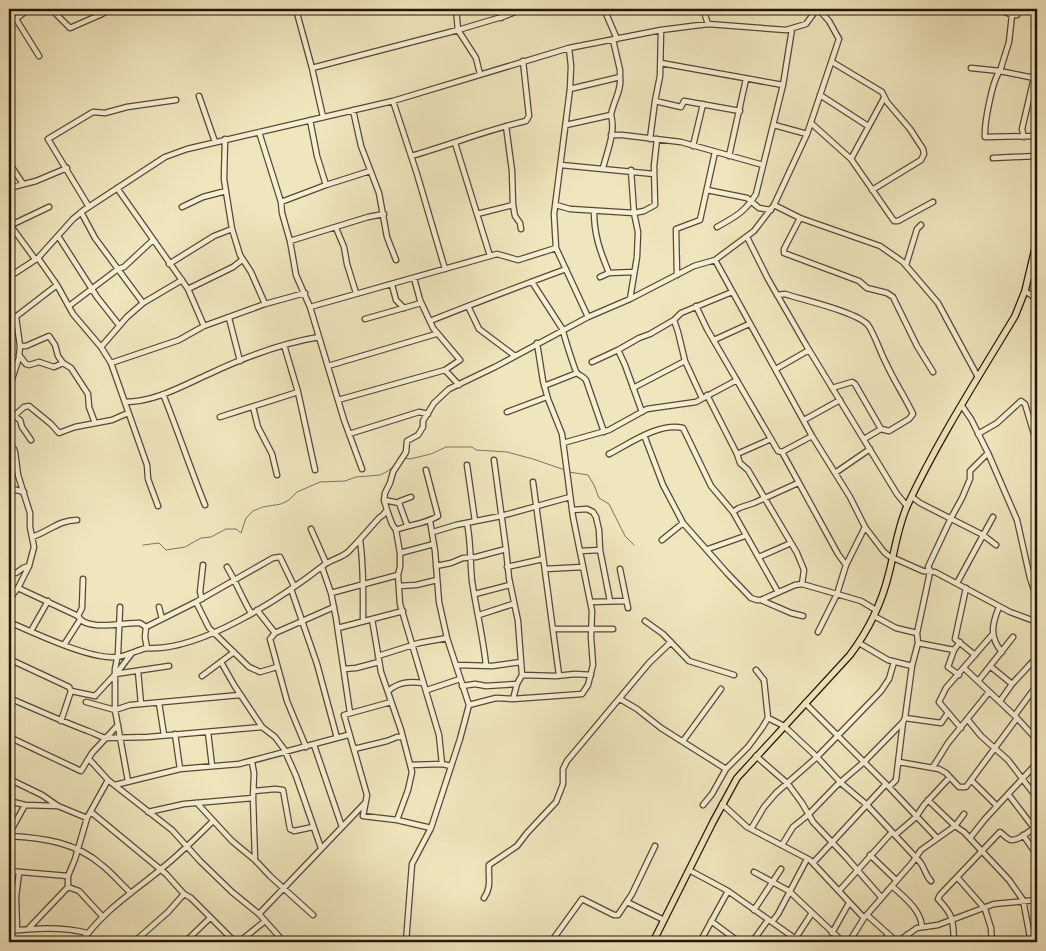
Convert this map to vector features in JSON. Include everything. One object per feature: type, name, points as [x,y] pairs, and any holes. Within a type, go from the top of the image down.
[{"type":"main road","points":[[652,942],[737,778],[859,643],[875,613],[888,575],[907,506],[978,377],[1015,316],[1025,292],[1037,240]]},
{"type":"street","points":[[9,24],[29,9]]},
{"type":"street","points":[[51,9],[70,28],[111,9]]},
{"type":"street","points":[[456,9],[458,30],[476,58],[480,74]]},
{"type":"street","points":[[501,9],[501,18]]},
{"type":"street","points":[[312,68],[501,18],[523,9]]},
{"type":"street","points":[[603,168],[611,135],[613,121],[611,115],[621,86],[615,40],[604,9]]},
{"type":"street","points":[[703,9],[708,24]]},
{"type":"street","points":[[9,277],[37,259],[81,212],[165,157],[187,149],[393,101],[569,48],[661,30],[708,24],[786,30],[806,24],[818,9],[830,21],[839,39],[811,123],[772,207],[758,228],[715,260],[694,266],[630,300],[588,317],[450,389],[434,403],[423,421],[423,427],[418,434],[407,441],[406,452],[393,472],[384,500],[396,530],[400,552],[398,576],[402,611],[439,734],[442,764]]},
{"type":"street","points":[[998,9],[1012,15],[1017,15],[1021,9]]},
{"type":"street","points":[[297,13],[323,117]]},
{"type":"street","points":[[1012,15],[1009,42],[991,96],[986,137],[1037,136]]},
{"type":"street","points":[[16,19],[39,56]]},
{"type":"street","points":[[717,227],[741,214],[756,194],[783,85],[792,28]]},
{"type":"street","points":[[650,139],[661,63],[661,30]]},
{"type":"street","points":[[569,48],[571,66],[570,89],[554,223],[556,248],[588,317]]},
{"type":"street","points":[[411,156],[526,121],[528,119],[523,61]]},
{"type":"street","points":[[832,62],[882,92],[884,98],[910,129],[923,149],[924,154],[921,160],[872,190]]},
{"type":"street","points":[[661,63],[783,85]]},
{"type":"street","points":[[1024,137],[1022,130],[1037,65]]},
{"type":"street","points":[[971,68],[1000,71],[1034,78]]},
{"type":"street","points":[[570,89],[620,76]]},
{"type":"street","points":[[730,156],[746,79]]},
{"type":"street","points":[[820,95],[868,126]]},
{"type":"street","points":[[199,96],[215,142]]},
{"type":"street","points":[[851,158],[884,98]]},
{"type":"street","points":[[89,207],[48,139],[93,112],[105,113],[126,107],[176,100]]},
{"type":"street","points":[[655,101],[681,107],[684,100],[740,111]]},
{"type":"street","points":[[393,101],[445,269]]},
{"type":"street","points":[[693,146],[703,104]]},
{"type":"street","points":[[353,110],[361,146],[379,193],[387,237],[396,260]]},
{"type":"street","points":[[566,125],[611,115]]},
{"type":"street","points":[[310,120],[317,156],[326,185]]},
{"type":"street","points":[[811,123],[851,158],[894,221],[898,221],[933,202]]},
{"type":"street","points":[[774,124],[807,134]]},
{"type":"street","points":[[506,126],[512,171],[513,205],[515,216],[520,223],[521,229]]},
{"type":"street","points":[[259,132],[281,202],[296,275],[310,307],[338,400],[362,469]]},
{"type":"street","points":[[611,135],[622,134],[681,142],[763,165]]},
{"type":"street","points":[[225,139],[226,191],[232,229],[242,260],[248,265],[265,304]]},
{"type":"street","points":[[556,205],[570,209],[634,213],[644,211],[655,205],[654,174],[657,139]]},
{"type":"street","points":[[455,143],[490,256]]},
{"type":"street","points":[[677,275],[676,230],[700,220],[715,152]]},
{"type":"street","points":[[993,158],[1037,156]]},
{"type":"street","points":[[9,163],[23,184]]},
{"type":"street","points":[[561,165],[631,170],[654,174]]},
{"type":"street","points":[[9,188],[67,168]]},
{"type":"street","points":[[630,300],[637,257],[638,232],[634,213],[631,170]]},
{"type":"street","points":[[281,202],[370,171]]},
{"type":"street","points":[[117,188],[188,289],[204,326]]},
{"type":"street","points":[[706,190],[746,198],[759,208],[772,207],[880,246],[906,265],[938,302],[978,377]]},
{"type":"street","points":[[182,207],[203,197],[226,191]]},
{"type":"street","points":[[477,214],[513,205]]},
{"type":"street","points":[[49,207],[10,226],[57,285],[85,330],[101,347],[111,363],[147,466],[148,479],[158,506]]},
{"type":"street","points":[[594,211],[596,236],[609,273]]},
{"type":"street","points":[[81,212],[95,238],[143,304]]},
{"type":"street","points":[[290,241],[368,217],[384,214]]},
{"type":"street","points":[[800,218],[784,249],[784,253],[859,281],[868,288],[887,293],[893,297],[917,346],[933,372]]},
{"type":"street","points":[[906,265],[917,229],[921,225]]},
{"type":"street","points":[[336,228],[344,246],[346,264],[356,293]]},
{"type":"street","points":[[170,264],[214,236],[232,229]]},
{"type":"street","points":[[58,236],[118,325]]},
{"type":"street","points":[[747,237],[777,295],[809,350],[897,494],[907,506]]},
{"type":"street","points":[[69,306],[118,269],[129,263],[153,240]]},
{"type":"street","points":[[310,307],[497,254],[518,260],[556,248]]},
{"type":"street","points":[[188,289],[233,267],[242,260]]},
{"type":"street","points":[[715,260],[812,436],[850,496],[865,527],[884,552],[892,558],[923,570],[930,570],[999,606],[1037,622]]},
{"type":"street","points":[[430,322],[549,274],[566,269]]},
{"type":"street","points":[[600,277],[609,273],[634,272]]},
{"type":"street","points":[[338,400],[445,370],[460,360],[436,334],[421,303],[414,278]]},
{"type":"street","points":[[101,347],[118,325],[143,304],[182,280]]},
{"type":"street","points":[[532,282],[563,330],[577,373]]},
{"type":"street","points":[[392,284],[396,300],[404,308]]},
{"type":"street","points":[[9,322],[57,285]]},
{"type":"street","points":[[592,362],[674,320],[696,306],[732,292]]},
{"type":"street","points":[[1025,292],[1037,299]]},
{"type":"street","points":[[111,363],[179,340],[204,326],[265,304],[305,293]]},
{"type":"street","points":[[777,295],[785,294],[836,310],[855,317],[868,326],[913,414],[909,419],[889,431],[881,429],[864,439]]},
{"type":"street","points":[[365,318],[421,303]]},
{"type":"street","points":[[468,306],[479,329],[515,356]]},
{"type":"street","points":[[696,306],[771,439],[778,451],[782,452],[838,554],[846,564]]},
{"type":"street","points":[[9,388],[20,346],[16,317]]},
{"type":"street","points":[[229,318],[240,362]]},
{"type":"street","points":[[674,320],[685,361],[702,398]]},
{"type":"street","points":[[714,340],[749,324]]},
{"type":"street","points":[[328,366],[436,334]]},
{"type":"street","points":[[20,346],[26,346],[49,336],[55,345],[58,356],[63,363],[71,368],[88,394],[89,407],[94,423]]},
{"type":"street","points":[[125,402],[137,402],[163,394],[274,347],[319,337]]},
{"type":"street","points":[[469,705],[496,698],[513,699],[582,694],[588,684],[593,665],[591,602],[572,510],[561,429],[547,397],[537,343]]},
{"type":"street","points":[[284,345],[298,392],[315,470]]},
{"type":"street","points":[[618,350],[642,412]]},
{"type":"street","points":[[776,369],[809,350]]},
{"type":"street","points":[[19,354],[26,364],[29,365],[39,362],[54,367],[63,363]]},
{"type":"street","points":[[633,388],[685,361]]},
{"type":"street","points":[[445,370],[459,385]]},
{"type":"street","points":[[544,386],[577,373],[583,375],[604,432]]},
{"type":"street","points":[[563,443],[604,432],[642,412],[655,408],[689,404],[737,380]]},
{"type":"street","points":[[832,388],[852,382],[855,384],[881,429]]},
{"type":"street","points":[[220,417],[298,392]]},
{"type":"street","points":[[163,394],[183,442],[191,470],[205,506]]},
{"type":"street","points":[[707,395],[740,463],[748,470],[766,498],[791,543],[804,570],[802,584]]},
{"type":"street","points":[[507,412],[547,397]]},
{"type":"street","points":[[804,420],[840,400]]},
{"type":"street","points":[[978,434],[997,424],[1021,401],[1025,404],[1037,444]]},
{"type":"street","points":[[14,416],[24,407],[29,406],[51,424],[58,433],[75,427],[112,420],[128,413]]},
{"type":"street","points":[[962,406],[971,419],[988,453],[1017,520],[1030,578],[1037,599]]},
{"type":"street","points":[[253,407],[258,427],[272,454],[277,474]]},
{"type":"street","points":[[9,412],[20,420],[22,427],[31,440]]},
{"type":"street","points":[[349,434],[419,412],[428,414]]},
{"type":"street","points":[[609,454],[644,435],[666,428],[683,428],[711,486],[733,512],[778,592]]},
{"type":"street","points":[[644,435],[663,486],[684,523],[721,567],[751,598],[761,600],[791,614],[803,616]]},
{"type":"street","points":[[782,452],[812,436]]},
{"type":"street","points":[[737,454],[771,439]]},
{"type":"street","points":[[9,448],[14,449],[15,452],[18,476],[30,513],[30,527],[34,547],[29,566],[18,588],[9,598]]},
{"type":"street","points":[[835,473],[870,449]]},
{"type":"street","points":[[813,863],[887,785],[896,780],[912,666],[918,643],[917,633],[930,570],[928,567],[929,563],[962,498],[970,479],[970,471],[988,453]]},
{"type":"street","points":[[494,460],[507,567],[513,604],[518,621],[522,675],[517,684],[513,699]]},
{"type":"street","points":[[467,465],[475,521]]},
{"type":"street","points":[[396,530],[407,525],[430,521],[438,516],[426,470]]},
{"type":"street","points":[[533,482],[559,676]]},
{"type":"street","points":[[733,512],[798,483]]},
{"type":"street","points":[[9,488],[24,492]]},
{"type":"street","points":[[384,500],[399,503],[411,497]]},
{"type":"street","points":[[912,497],[920,503],[983,535],[996,545]]},
{"type":"street","points":[[433,532],[570,498]]},
{"type":"street","points":[[399,503],[407,525]]},
{"type":"street","points":[[572,510],[587,509],[593,512],[599,530],[600,550],[610,601]]},
{"type":"street","points":[[9,622],[64,645],[89,653],[117,657],[147,648],[173,646],[193,641],[258,610],[293,588],[326,563],[346,553],[387,510]]},
{"type":"street","points":[[957,583],[993,517]]},
{"type":"street","points":[[32,537],[45,533],[50,527],[68,520],[77,520]]},
{"type":"street","points":[[406,942],[412,864],[431,828],[469,705],[439,602],[433,532],[430,521]]},
{"type":"street","points":[[467,523],[470,539],[471,568],[486,665]]},
{"type":"street","points":[[662,540],[684,523]]},
{"type":"street","points":[[818,632],[837,594],[846,564],[865,527]]},
{"type":"street","points":[[311,529],[326,563]]},
{"type":"street","points":[[708,550],[745,536]]},
{"type":"street","points":[[360,540],[364,583],[363,621]]},
{"type":"street","points":[[759,558],[791,543]]},
{"type":"street","points":[[400,552],[434,544]]},
{"type":"street","points":[[436,566],[471,557],[476,558],[506,548]]},
{"type":"street","points":[[580,551],[600,550]]},
{"type":"street","points":[[146,627],[202,599],[273,558],[280,557],[293,588],[304,630],[317,664],[337,738]]},
{"type":"street","points":[[507,567],[543,559]]},
{"type":"street","points":[[202,599],[200,592],[203,565]]},
{"type":"street","points":[[9,572],[16,573],[29,566]]},
{"type":"street","points":[[227,567],[251,613]]},
{"type":"street","points":[[322,567],[334,607],[350,713]]},
{"type":"street","points":[[545,569],[583,567]]},
{"type":"street","points":[[620,569],[628,608]]},
{"type":"street","points":[[331,593],[364,583],[398,576]]},
{"type":"street","points":[[64,645],[79,618],[82,608],[83,579]]},
{"type":"street","points":[[399,586],[416,585],[437,580]]},
{"type":"street","points":[[761,600],[795,584],[802,584],[861,601],[896,628],[917,633]]},
{"type":"street","points":[[475,594],[510,585]]},
{"type":"street","points":[[18,588],[48,601],[91,625],[140,623],[146,627]]},
{"type":"street","points":[[966,588],[955,639],[975,655]]},
{"type":"street","points":[[31,631],[48,601]]},
{"type":"street","points":[[591,602],[626,601]]},
{"type":"street","points":[[196,602],[209,628],[254,670],[260,672],[277,667]]},
{"type":"street","points":[[479,615],[513,604]]},
{"type":"street","points":[[961,728],[938,702],[946,688],[992,635],[999,606]]},
{"type":"street","points":[[120,607],[115,674],[115,710],[128,781]]},
{"type":"street","points":[[160,607],[162,619]]},
{"type":"street","points":[[306,747],[287,701],[270,639],[276,634],[334,607]]},
{"type":"street","points":[[258,610],[276,634]]},
{"type":"street","points":[[338,628],[402,611]]},
{"type":"street","points":[[372,618],[379,662],[412,772],[397,820]]},
{"type":"street","points":[[645,621],[671,642],[689,661],[734,675]]},
{"type":"street","points":[[146,627],[147,648]]},
{"type":"street","points":[[553,630],[613,629]]},
{"type":"street","points":[[992,635],[1002,652]]},
{"type":"street","points":[[378,656],[448,638]]},
{"type":"street","points":[[979,680],[1014,638]]},
{"type":"street","points":[[484,898],[490,883],[490,865],[517,846],[556,802],[561,790],[564,766],[649,663],[671,642]]},
{"type":"street","points":[[959,675],[948,667],[954,650],[960,642]]},
{"type":"street","points":[[859,643],[888,660],[912,666]]},
{"type":"street","points":[[918,643],[954,650]]},
{"type":"street","points":[[95,696],[132,652]]},
{"type":"street","points":[[202,676],[234,652]]},
{"type":"street","points":[[1000,701],[1012,684],[1037,657]]},
{"type":"street","points":[[9,659],[67,685],[71,691],[95,696]]},
{"type":"street","points":[[221,662],[262,727],[275,737],[285,752],[296,776],[321,848]]},
{"type":"street","points":[[344,669],[379,662]]},
{"type":"street","points":[[457,665],[476,667],[521,662]]},
{"type":"street","points":[[751,829],[764,807],[776,793],[817,757],[881,691],[889,679],[894,662]]},
{"type":"street","points":[[115,674],[169,666]]},
{"type":"street","points":[[990,666],[1012,684]]},
{"type":"street","points":[[964,668],[1016,716],[1037,740]]},
{"type":"street","points":[[704,805],[726,769],[754,740],[768,718],[764,680],[756,670]]},
{"type":"street","points":[[138,671],[142,704]]},
{"type":"street","points":[[522,675],[591,675]]},
{"type":"street","points":[[427,690],[460,679]]},
{"type":"street","points":[[388,691],[405,682],[424,683]]},
{"type":"street","points":[[462,686],[475,684],[486,686],[517,684]]},
{"type":"street","points":[[899,762],[933,767],[943,771],[962,788],[972,781],[1037,685]]},
{"type":"street","points":[[683,741],[721,689]]},
{"type":"street","points":[[61,721],[71,691]]},
{"type":"street","points":[[933,767],[948,743],[989,692]]},
{"type":"street","points":[[86,702],[115,710],[130,705],[240,694]]},
{"type":"street","points":[[95,696],[100,706]]},
{"type":"street","points":[[9,698],[89,731],[100,738],[262,727]]},
{"type":"street","points":[[620,699],[636,708],[661,728],[726,769]]},
{"type":"street","points":[[391,702],[344,716],[368,800],[363,816],[397,820],[431,828]]},
{"type":"street","points":[[159,703],[164,735]]},
{"type":"street","points":[[805,704],[887,785],[937,838]]},
{"type":"street","points":[[904,720],[940,723],[948,713]]},
{"type":"street","points":[[768,718],[784,726],[867,805],[925,868],[927,877],[931,881]]},
{"type":"street","points":[[782,845],[793,827],[864,762],[904,720]]},
{"type":"street","points":[[968,720],[981,736],[1008,760],[1037,798]]},
{"type":"street","points":[[9,744],[11,738],[81,771],[88,759],[118,725]]},
{"type":"street","points":[[208,732],[212,766]]},
{"type":"street","points":[[175,734],[180,770]]},
{"type":"street","points":[[115,785],[180,770],[252,762],[348,735]]},
{"type":"street","points":[[354,750],[402,737]]},
{"type":"street","points":[[314,745],[342,827]]},
{"type":"street","points":[[756,756],[788,784],[802,803],[812,822],[881,897]]},
{"type":"street","points":[[88,759],[108,780],[172,830],[187,848],[232,892],[259,914],[284,942]]},
{"type":"street","points":[[252,762],[254,773],[255,860]]},
{"type":"street","points":[[970,838],[1037,763]]},
{"type":"street","points":[[410,765],[442,764],[451,766]]},
{"type":"street","points":[[839,891],[870,855],[893,833],[916,817],[928,800],[949,778]]},
{"type":"street","points":[[9,779],[42,795],[58,806],[87,818]]},
{"type":"street","points":[[28,929],[68,887],[68,876],[87,818],[108,780]]},
{"type":"street","points":[[972,781],[997,806]]},
{"type":"street","points":[[254,791],[275,788],[283,790],[290,830],[294,831],[313,827]]},
{"type":"street","points":[[954,942],[953,920],[950,912],[938,899],[940,895],[1000,832],[1011,840],[1036,827],[1008,794]]},
{"type":"street","points":[[148,812],[197,803],[253,798]]},
{"type":"street","points":[[259,914],[285,889],[321,848],[368,800]]},
{"type":"street","points":[[928,800],[964,832],[1009,880],[1023,900],[1031,942]]},
{"type":"street","points":[[9,802],[26,805],[58,806]]},
{"type":"street","points":[[197,803],[232,841],[313,915]]},
{"type":"street","points":[[722,804],[751,829],[808,859],[849,903],[897,942],[917,928],[938,926],[994,904],[1037,900]]},
{"type":"street","points":[[26,805],[9,835],[53,841],[78,848],[104,866],[131,893]]},
{"type":"street","points":[[91,812],[166,874],[184,894],[235,942]]},
{"type":"street","points":[[849,942],[866,916],[921,850],[955,826],[964,814]]},
{"type":"street","points":[[83,942],[87,933],[103,917],[187,848],[213,821]]},
{"type":"street","points":[[1023,835],[1037,856]]},
{"type":"street","points":[[551,942],[582,899],[618,915],[627,902],[655,846]]},
{"type":"street","points":[[870,855],[896,880]]},
{"type":"street","points":[[752,942],[778,914],[808,859]]},
{"type":"street","points":[[754,910],[781,868]]},
{"type":"street","points":[[690,870],[728,891],[796,941],[812,913]]},
{"type":"street","points":[[9,871],[68,876]]},
{"type":"street","points":[[754,872],[790,891],[842,942]]},
{"type":"street","points":[[17,930],[16,897],[19,873]]},
{"type":"street","points":[[957,877],[985,908],[991,928],[992,942]]},
{"type":"street","points":[[892,886],[918,914],[922,920],[922,927]]},
{"type":"street","points":[[68,887],[79,891],[103,917]]},
{"type":"street","points":[[700,942],[728,891]]},
{"type":"street","points":[[134,942],[168,912],[184,894]]},
{"type":"street","points":[[9,897],[16,897]]},
{"type":"street","points":[[627,902],[664,920]]},
{"type":"street","points":[[832,933],[849,903]]},
{"type":"street","points":[[185,942],[210,918]]},
{"type":"street","points":[[239,942],[265,921]]},
{"type":"street","points":[[712,921],[739,942]]},
{"type":"street","points":[[9,931],[74,929],[87,933]]},
{"type":"street","points":[[908,934],[909,942]]},
{"type":"street","points":[[883,942],[888,935]]},
{"type":"waterway","points":[[403,458],[410,459],[431,454],[446,447],[472,447],[476,450],[507,452],[565,470]]},
{"type":"waterway","points":[[143,545],[159,543],[166,550],[185,547],[201,538],[211,537],[226,529],[236,529],[241,533],[246,518],[253,511],[281,504],[289,500],[297,492],[320,482],[345,481],[356,477],[380,475],[397,463]]},
{"type":"waterway","points":[[569,472],[588,475],[599,498],[609,504],[625,536],[634,545]]}]
